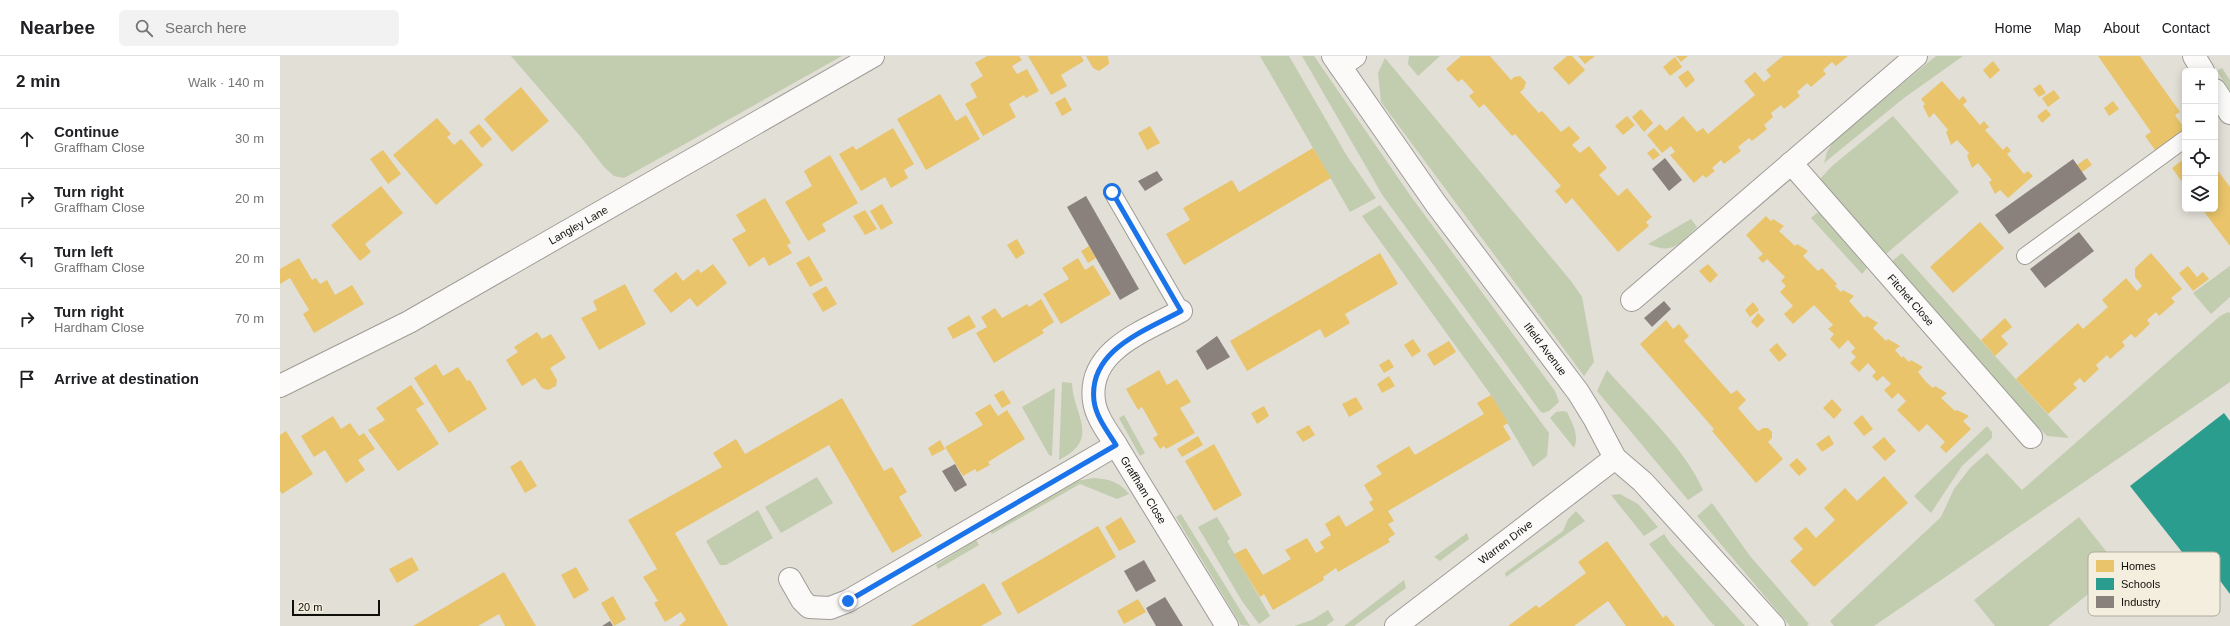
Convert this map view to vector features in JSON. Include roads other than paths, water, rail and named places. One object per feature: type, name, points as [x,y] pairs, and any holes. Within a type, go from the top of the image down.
[{"type":"street","name":"Langley Lane","points":[[280,386],[409,322],[873,56]]},
{"type":"street","points":[[1632,300],[1916,56]]},
{"type":"street","points":[[2194,56],[2201,68]]},
{"type":"street","name":"Ifield Avenue","points":[[1343,59],[1436,204],[1578,392],[1615,458],[1643,482],[1774,626]]},
{"type":"street","points":[[2218,98],[2224,113]]},
{"type":"street","name":"Fitchet Close","points":[[1792,163],[2031,437]]},
{"type":"street","name":"Graffham Close","points":[[1181,311],[1121,345],[1108,355],[1098,369],[1094,386],[1094,402],[1100,417],[1116,445],[1227,626]]},
{"type":"street","points":[[790,579],[802,600],[809,607],[830,608],[848,601],[1116,445]]},
{"type":"street","name":"Warren Drive","points":[[1396,626],[1615,458]]},
{"type":"lane","points":[[2025,256],[2184,140]]},
{"type":"lane","name":"Graffham Close","points":[[1112,192],[1181,311]]}]
